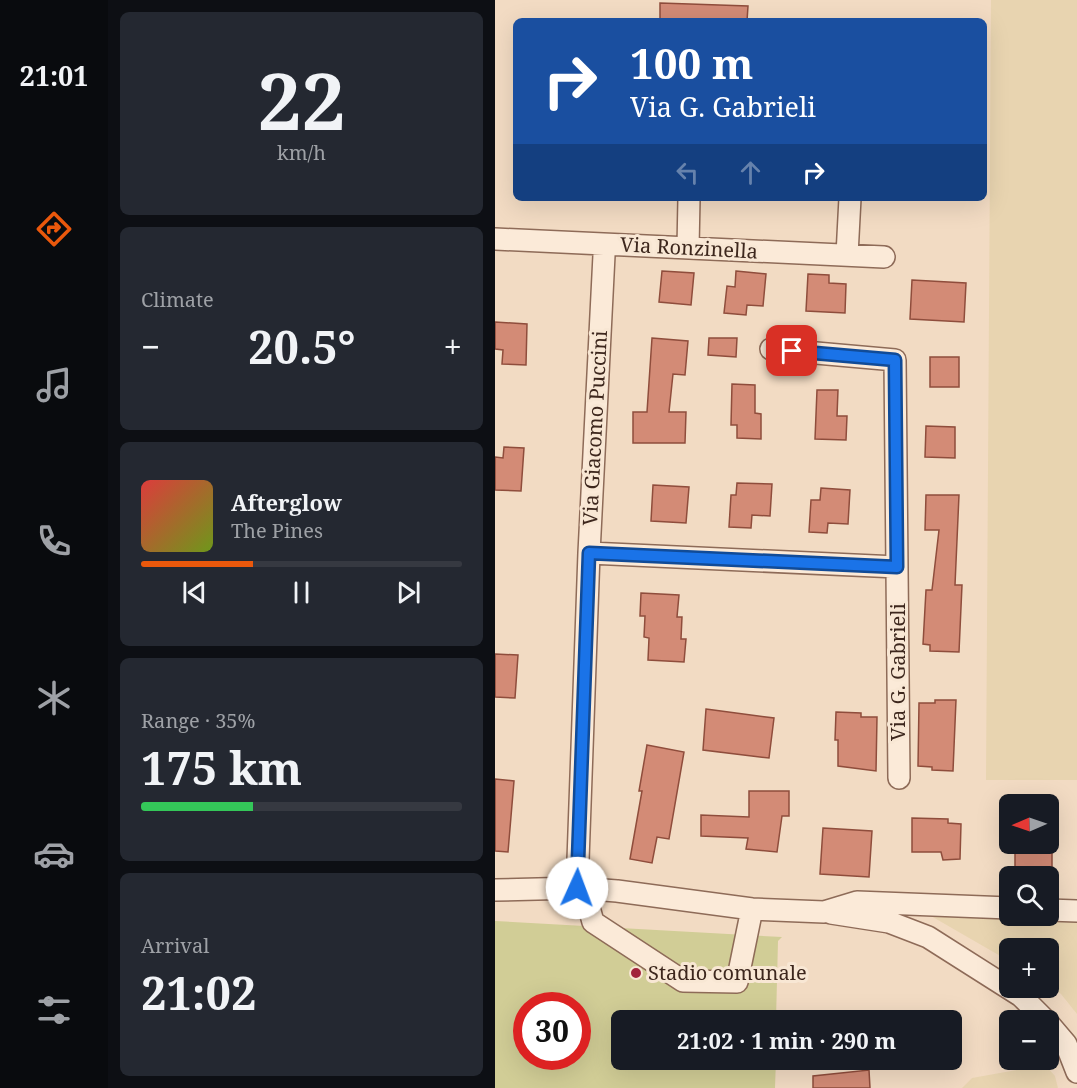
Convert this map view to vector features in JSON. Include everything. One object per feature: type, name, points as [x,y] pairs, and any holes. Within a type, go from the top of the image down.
[{"type":"street","points":[[688,248],[689,201]]},
{"type":"street","points":[[847,255],[850,201]]},
{"type":"street","name":"Via Ronzinella","points":[[495,239],[884,258]]},
{"type":"street","name":"Via Giacomo Puccini","points":[[604,255],[589,553],[581,889],[593,922],[683,981],[737,982],[752,909]]},
{"type":"street","name":"Via G. Gabrieli","points":[[771,349],[895,360],[899,778]]},
{"type":"street","points":[[589,553],[897,567]]},
{"type":"street","points":[[495,890],[617,891],[752,909],[824,912],[889,922],[928,937],[1021,996],[1035,1010]]},
{"type":"street","points":[[824,912],[857,902],[999,908]]},
{"type":"street","points":[[1059,910],[1077,911]]},
{"type":"street","points":[[1059,1036],[1066,1044],[1077,1072]]},
{"type":"shaded area","points":[[991,0],[1077,0],[1077,780],[986,780]]},
{"type":"shaded area","points":[[1077,908],[1077,1014],[1059,992],[1059,938],[999,938],[999,955],[931,916],[921,913],[999,914],[999,926],[1059,926],[1059,912]]},
{"type":"shaded area","name":"Stadio comunale","points":[[495,921],[782,937],[778,941],[776,1010],[611,1010],[611,1070],[776,1070],[775,1088],[495,1088]]},
{"type":"shaded area","points":[[1017,1070],[1050,1070],[1055,1076],[1058,1088],[962,1088],[972,1078]]},
{"type":"building","points":[[660,3],[748,6],[747,18],[660,18]]},
{"type":"building","points":[[662,271],[694,273],[691,305],[659,302]]},
{"type":"building","points":[[736,271],[766,274],[763,306],[747,305],[746,315],[724,313],[727,286],[735,287]]},
{"type":"building","points":[[808,274],[829,275],[829,283],[846,284],[845,313],[806,311]]},
{"type":"building","points":[[912,280],[966,283],[964,322],[910,319]]},
{"type":"building","points":[[495,322],[527,324],[526,365],[502,364],[503,350],[495,349]]},
{"type":"building","points":[[652,338],[688,341],[685,375],[673,374],[669,412],[686,412],[685,443],[633,443],[633,412],[647,412]]},
{"type":"building","points":[[709,338],[737,338],[736,357],[708,355]]},
{"type":"building","points":[[930,357],[959,357],[959,387],[930,387]]},
{"type":"building","points":[[732,384],[755,385],[755,413],[761,414],[761,439],[737,438],[737,425],[731,425]]},
{"type":"building","points":[[817,390],[838,390],[837,416],[847,416],[846,440],[815,439]]},
{"type":"building","points":[[926,426],[955,427],[955,458],[925,457]]},
{"type":"building","points":[[504,447],[524,448],[521,491],[495,490],[495,457],[503,458]]},
{"type":"building","points":[[737,483],[772,484],[770,516],[752,515],[751,528],[729,527],[731,495],[736,495]]},
{"type":"building","points":[[653,485],[689,487],[686,523],[651,521]]},
{"type":"building","points":[[821,488],[850,490],[848,524],[828,523],[827,533],[809,532],[811,500],[820,500]]},
{"type":"building","points":[[926,495],[959,495],[955,585],[962,585],[959,652],[930,651],[930,645],[923,644],[926,590],[932,590],[939,530],[925,530]]},
{"type":"building","points":[[641,593],[679,595],[677,617],[682,617],[681,639],[686,639],[684,662],[648,660],[649,638],[644,637],[645,616],[640,616]]},
{"type":"building","points":[[495,654],[518,655],[515,698],[495,697]]},
{"type":"building","points":[[935,700],[956,700],[953,771],[932,770],[932,767],[918,766],[919,703],[935,703]]},
{"type":"building","points":[[706,709],[774,718],[769,758],[703,750]]},
{"type":"building","points":[[836,712],[861,713],[861,717],[877,717],[876,771],[838,766],[838,740],[835,740]]},
{"type":"building","points":[[647,745],[684,752],[669,839],[657,837],[652,863],[630,859],[642,791],[639,791]]},
{"type":"building","points":[[495,779],[514,781],[508,852],[495,851]]},
{"type":"building","points":[[749,791],[789,791],[789,816],[782,816],[777,852],[746,849],[748,838],[701,836],[701,815],[749,817]]},
{"type":"building","points":[[912,818],[948,819],[948,823],[961,824],[960,859],[943,860],[941,852],[912,852]]},
{"type":"building","points":[[823,828],[872,831],[869,877],[820,874]]},
{"type":"building","points":[[1015,854],[1052,854],[1052,866],[1015,866]]},
{"type":"building","points":[[869,1070],[870,1088],[813,1088],[813,1076]]},
{"type":"place","name":"Stadio comunale","points":[[636,973]]},
{"type":"route","points":[[577,888],[589,553],[897,567],[895,360],[792,351]]}]
